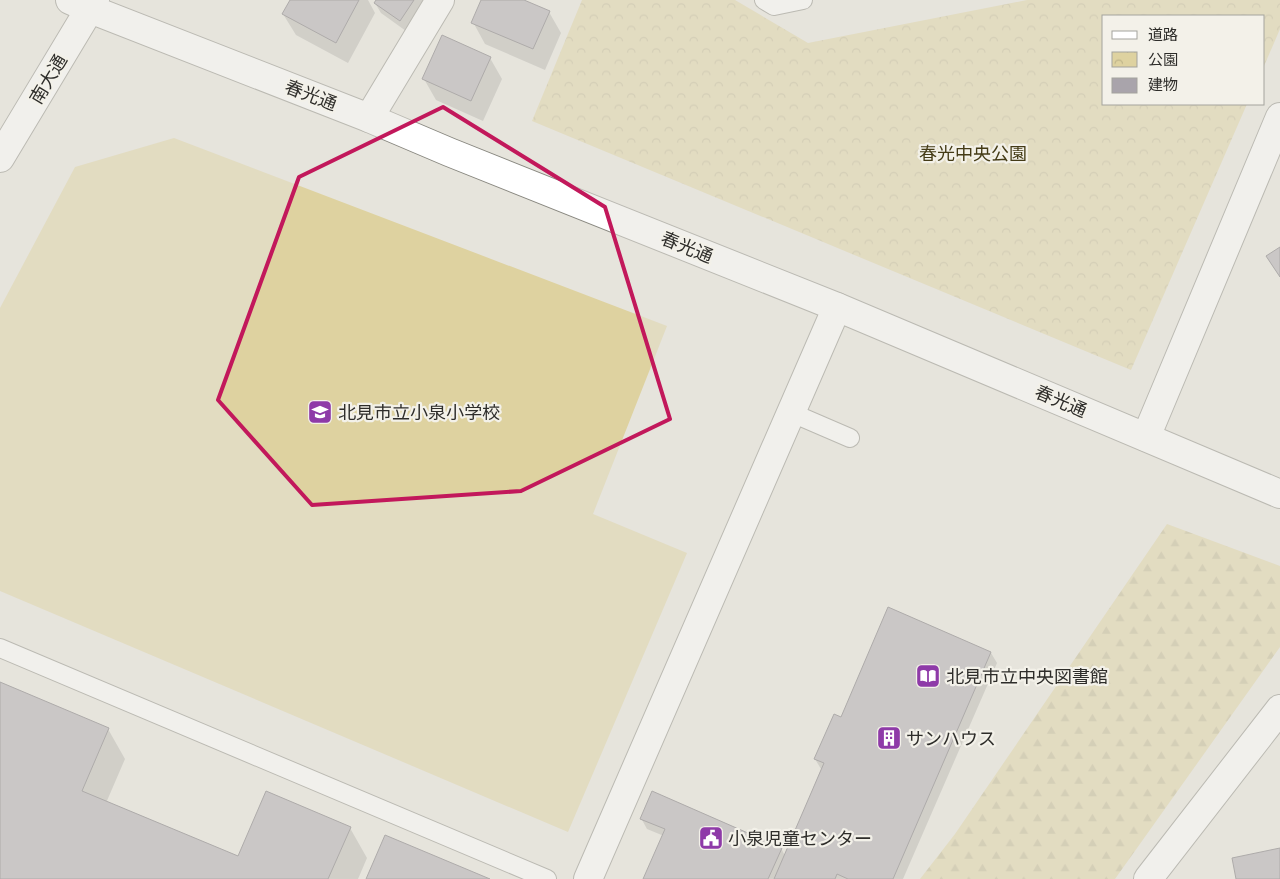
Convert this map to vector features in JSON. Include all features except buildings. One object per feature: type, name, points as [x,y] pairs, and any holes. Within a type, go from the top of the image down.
[{"type":"street","points":[[370,118],[440,0]]},
{"type":"street","name":"春光通","points":[[85,3],[370,118],[449,152],[837,307],[1280,494]]},
{"type":"street","name":"南大通","points":[[0,158],[85,3]]},
{"type":"street","points":[[1146,437],[1280,117]]},
{"type":"street","points":[[588,879],[837,307]]},
{"type":"street","points":[[1148,879],[1280,709]]},
{"type":"lane","points":[[764,0],[774,6],[803,0]]},
{"type":"lane","points":[[792,413],[850,438]]},
{"type":"lane","points":[[0,648],[547,879]]},
{"type":"highlighted area","points":[[443,107],[605,207],[670,419],[521,491],[312,505],[218,400],[299,177]]},
{"type":"green space","name":"春光中央公園","points":[[582,0],[735,0],[808,43],[1027,0],[1280,0],[1280,29],[1265,64],[1265,15],[1102,15],[1102,105],[1247,105],[1131,370],[532,121]]},
{"type":"green space","name":"北見市立小泉小学校","points":[[174,138],[667,326],[593,514],[687,553],[568,832],[0,591],[0,308],[75,167]]},
{"type":"green space","points":[[1167,524],[1280,566],[1280,647],[1115,879],[920,879],[955,834]]},
{"type":"place","name":"北見市立小泉小学校","points":[[320,412]]},
{"type":"place","name":"北見市立中央図書館","points":[[928,676]]},
{"type":"place","name":"サンハウス","points":[[889,738]]},
{"type":"place","name":"小泉児童センター","points":[[711,838]]}]
